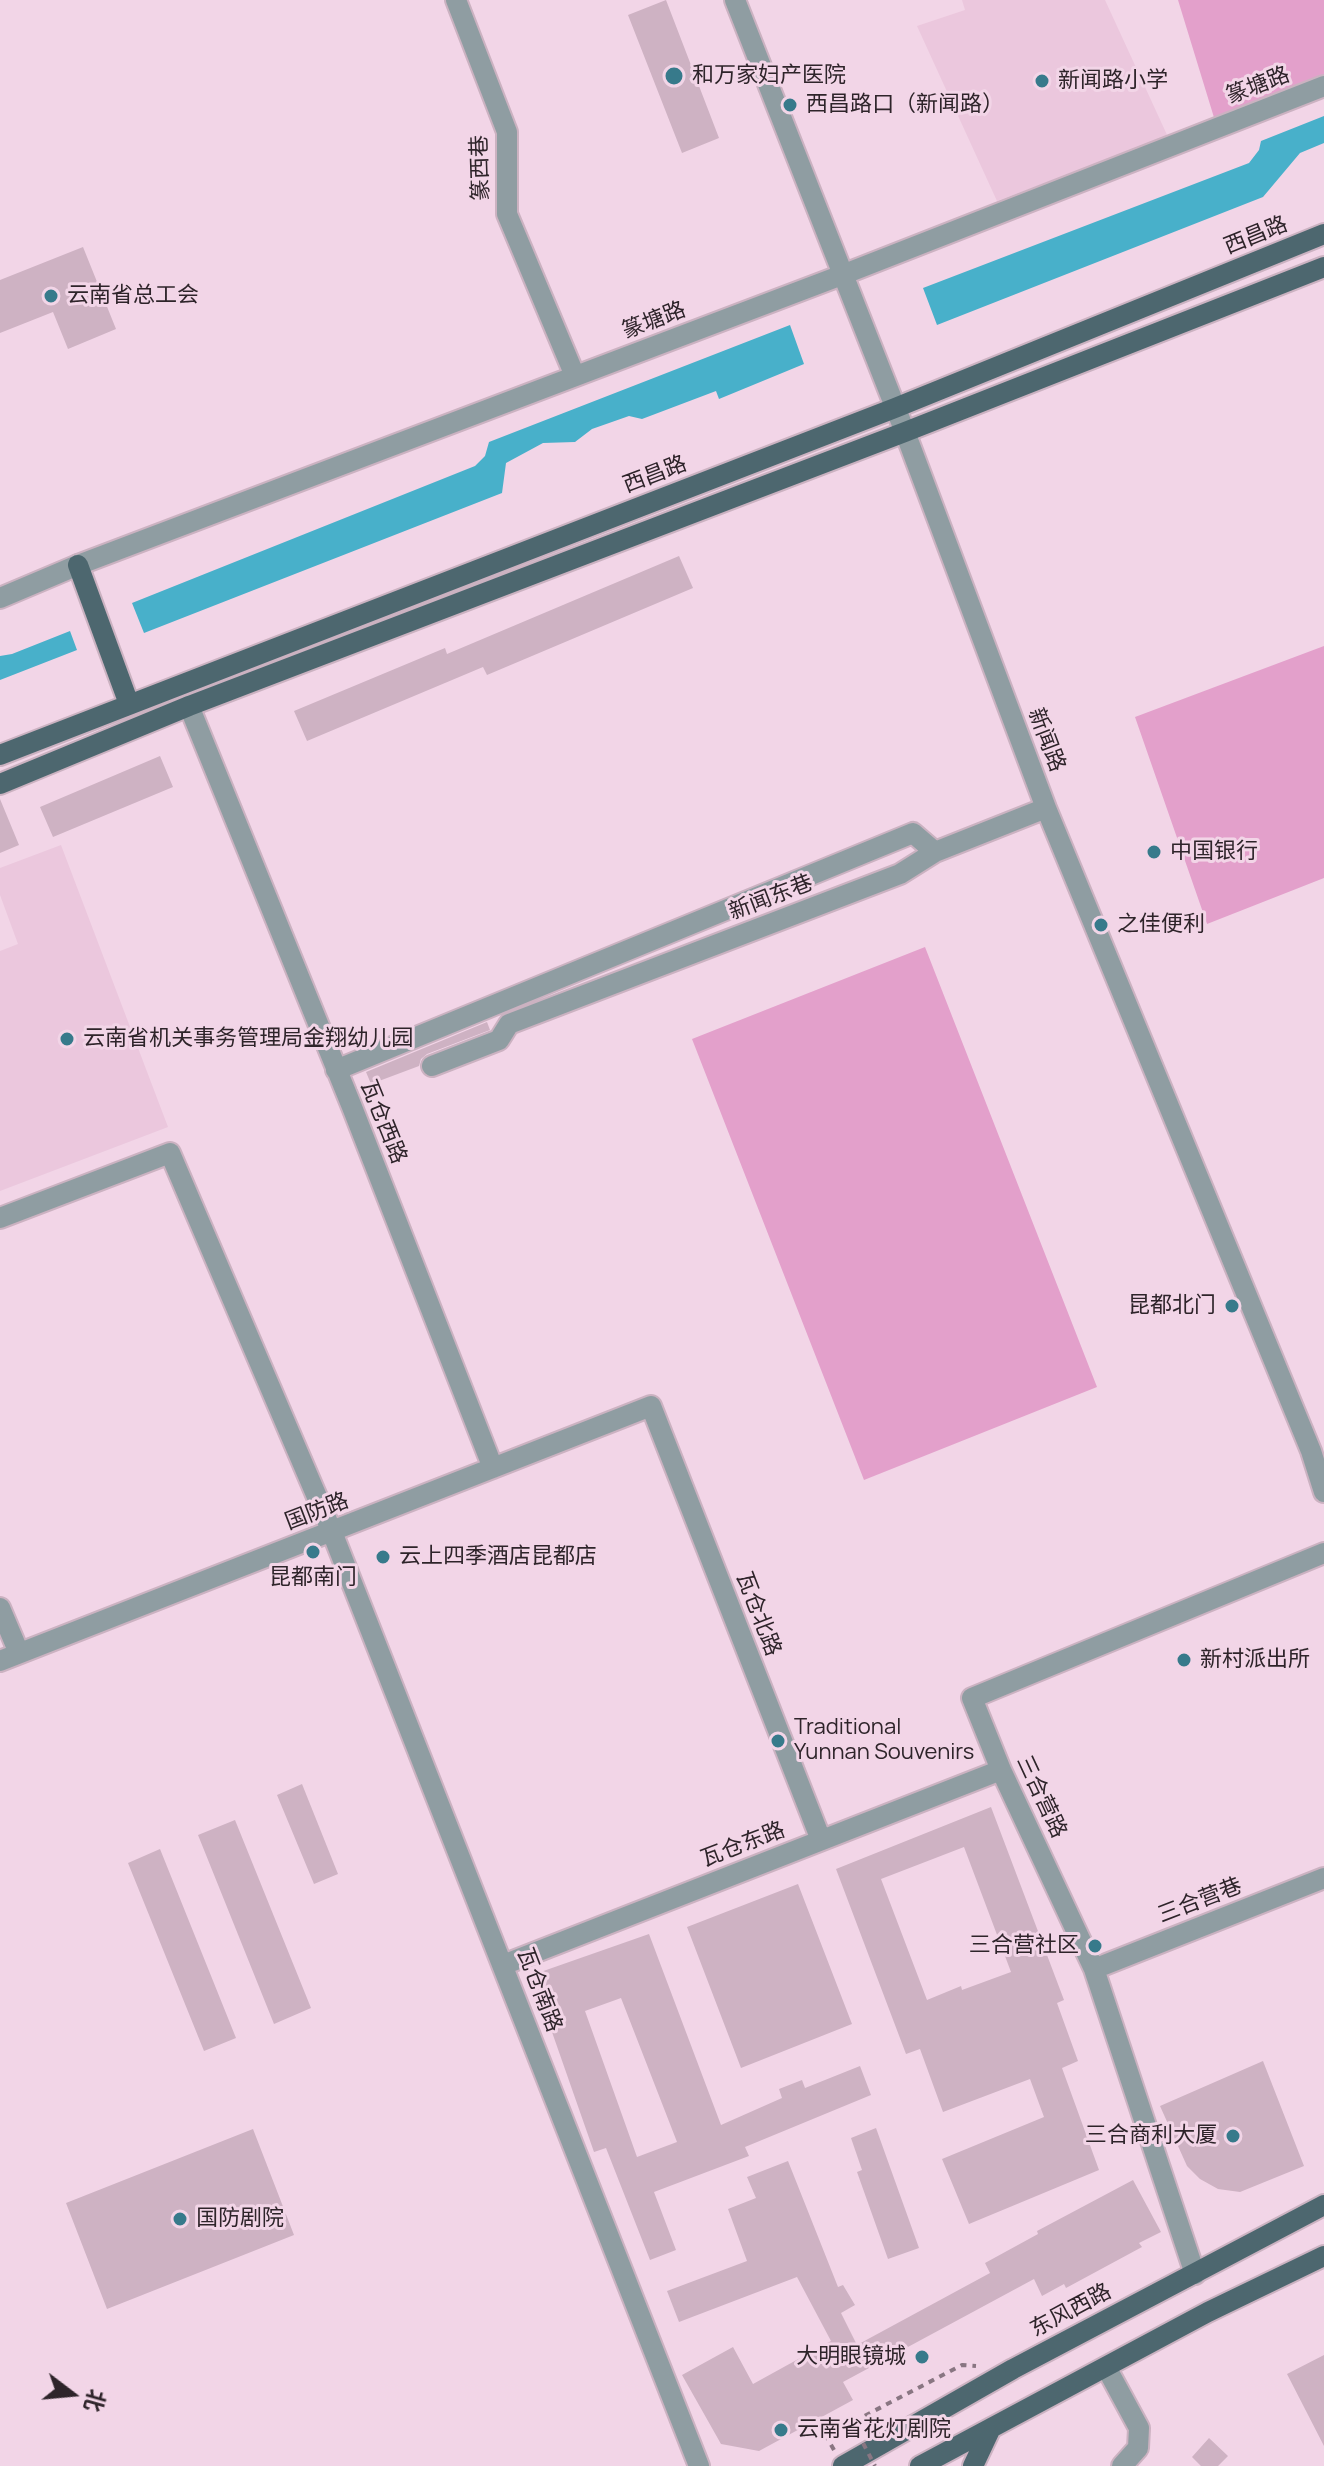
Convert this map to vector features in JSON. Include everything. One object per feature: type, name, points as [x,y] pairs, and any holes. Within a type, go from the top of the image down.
[{"type":"main road","name":"西昌路","points":[[0,755],[895,408],[1324,234]]},
{"type":"main road","points":[[0,784],[189,706],[905,432],[1324,267]]},
{"type":"main road","points":[[78,565],[129,704]]},
{"type":"main road","name":"东风西路","points":[[843,2466],[1013,2369],[1324,2205]]},
{"type":"main road","points":[[920,2466],[1208,2312],[1324,2256]]},
{"type":"main road","points":[[973,2466],[991,2428]]},
{"type":"street","name":"篆西巷","points":[[456,0],[507,132],[507,214],[575,376]]},
{"type":"street","name":"新闻路","points":[[735,0],[905,432],[1046,808],[1317,1448],[1324,1492]]},
{"type":"street","name":"篆塘路","points":[[0,598],[78,565],[842,275],[1324,86]]},
{"type":"street","name":"瓦仓西路","points":[[189,706],[493,1468]]},
{"type":"street","name":"新闻东巷","points":[[432,1066],[499,1040],[509,1024],[900,874],[935,852],[1046,808]]},
{"type":"street","points":[[336,1070],[913,833],[935,852]]},
{"type":"street","name":"瓦仓南路","points":[[0,1218],[170,1153],[332,1532],[699,2466]]},
{"type":"street","name":"国防路","points":[[9,1657],[651,1406]]},
{"type":"street","name":"瓦仓北路","points":[[651,1406],[821,1840]]},
{"type":"street","name":"三合营路","points":[[1195,2274],[1094,1969],[1001,1770],[972,1698],[1324,1553]]},
{"type":"street","points":[[0,1608],[9,1657]]},
{"type":"street","name":"瓦仓东路","points":[[503,1965],[1001,1770]]},
{"type":"street","name":"三合营巷","points":[[1094,1969],[1324,1878]]},
{"type":"street","points":[[1106,2367],[1139,2428],[1138,2448],[1122,2466]]},
{"type":"path","points":[[826,2436],[962,2365]]},
{"type":"path","points":[[852,2422],[875,2466]]},
{"type":"shaded area","name":"新闻路小学","points":[[962,0],[1105,0],[1168,137],[997,201],[917,26],[965,10]]},
{"type":"shaded area","points":[[1178,0],[1324,0],[1324,82],[1216,124]]},
{"type":"shaded area","points":[[1324,646],[1324,878],[1207,924],[1135,717]]},
{"type":"shaded area","name":"云南省机关事务管理局金翔幼儿园","points":[[61,845],[168,1127],[0,1191],[0,951],[18,944],[0,895],[0,868]]},
{"type":"shaded area","points":[[925,947],[1097,1387],[864,1480],[692,1039]]},
{"type":"water","points":[[1324,116],[1324,143],[1300,153],[1263,197],[937,325],[923,288],[1249,163],[1259,150],[1261,141]]},
{"type":"water","points":[[790,325],[804,364],[719,399],[716,391],[642,419],[629,416],[592,429],[575,442],[543,443],[506,463],[502,493],[144,633],[132,603],[475,466],[485,456],[489,442]]},
{"type":"water","points":[[70,631],[77,650],[0,680],[0,656]]},
{"type":"building","name":"和万家妇产医院","points":[[666,0],[719,138],[682,153],[628,15]]},
{"type":"building","name":"云南省总工会","points":[[83,247],[116,329],[68,349],[53,312],[0,333],[0,280]]},
{"type":"building","points":[[679,556],[693,588],[487,675],[483,667],[307,741],[294,711],[445,648],[447,654]]},
{"type":"building","points":[[160,756],[173,787],[53,837],[40,807]]},
{"type":"building","points":[[0,799],[19,845],[0,853]]},
{"type":"building","points":[[487,1022],[490,1030],[427,1054],[419,1066],[371,1084],[366,1072]]},
{"type":"building","points":[[302,1784],[338,1874],[314,1884],[277,1795]]},
{"type":"building","points":[[991,1807],[1064,2000],[1057,2003],[1078,2061],[1062,2068],[1099,2170],[969,2224],[942,2159],[1044,2117],[1030,2079],[943,2112],[920,2049],[906,2054],[836,1869]],"holes":[[[964,1847],[1011,1972],[962,1990],[961,1986],[927,2000],[881,1879]]]},
{"type":"building","points":[[235,1820],[311,2008],[274,2024],[198,1835]]},
{"type":"building","points":[[160,1849],[236,2038],[204,2051],[128,1863]]},
{"type":"building","points":[[798,1884],[852,2024],[741,2068],[687,1927]]},
{"type":"building","points":[[649,1934],[721,2125],[782,2098],[779,2089],[802,2080],[805,2088],[860,2066],[871,2095],[745,2147],[749,2156],[654,2192],[676,2250],[650,2260],[606,2148],[594,2152],[532,1975]],"holes":[[[621,1998],[677,2142],[637,2157],[585,2011]]]},
{"type":"building","name":"三合商利大厦","points":[[1263,2061],[1304,2166],[1240,2192],[1218,2189],[1200,2179],[1187,2166],[1160,2106]]},
{"type":"building","points":[[876,2128],[919,2248],[888,2259],[857,2172],[862,2170],[851,2138]]},
{"type":"building","name":"国防剧院","points":[[253,2129],[294,2235],[107,2309],[66,2203]]},
{"type":"building","points":[[788,2161],[838,2287],[843,2285],[855,2305],[841,2313],[857,2345],[990,2273],[985,2263],[1038,2234],[1037,2231],[1133,2180],[1161,2232],[1139,2243],[1142,2247],[1066,2288],[1064,2284],[1042,2296],[1034,2279],[843,2382],[853,2400],[759,2451],[721,2444],[682,2375],[733,2347],[753,2384],[831,2341],[797,2277],[679,2322],[667,2291],[747,2261],[728,2209],[756,2198],[747,2177]]},
{"type":"building","points":[[1324,2355],[1324,2446],[1287,2374]]},
{"type":"building","points":[[1209,2438],[1228,2456],[1218,2466],[1201,2466],[1192,2457]]},
{"type":"place","name":"和万家妇产医院","points":[[674,76]]},
{"type":"place","name":"新闻路小学","points":[[1042,81]]},
{"type":"place","name":"西昌路口（新闻路）","points":[[790,105]]},
{"type":"place","name":"云南省总工会","points":[[51,296]]},
{"type":"place","name":"中国银行","points":[[1154,852]]},
{"type":"place","name":"之佳便利","points":[[1101,925]]},
{"type":"place","name":"云南省机关事务管理局金翔幼儿园","points":[[67,1039]]},
{"type":"place","name":"昆都北门","points":[[1232,1306]]},
{"type":"place","name":"昆都南门","points":[[313,1552]]},
{"type":"place","name":"云上四季酒店昆都店","points":[[383,1557]]},
{"type":"place","name":"新村派出所","points":[[1184,1660]]},
{"type":"place","name":"Traditional Yunnan Souvenirs","points":[[778,1741]]},
{"type":"place","name":"三合营社区","points":[[1095,1946]]},
{"type":"place","name":"三合商利大厦","points":[[1233,2136]]},
{"type":"place","name":"国防剧院","points":[[180,2219]]},
{"type":"place","name":"大明眼镜城","points":[[922,2357]]},
{"type":"place","name":"云南省花灯剧院","points":[[781,2430]]}]
